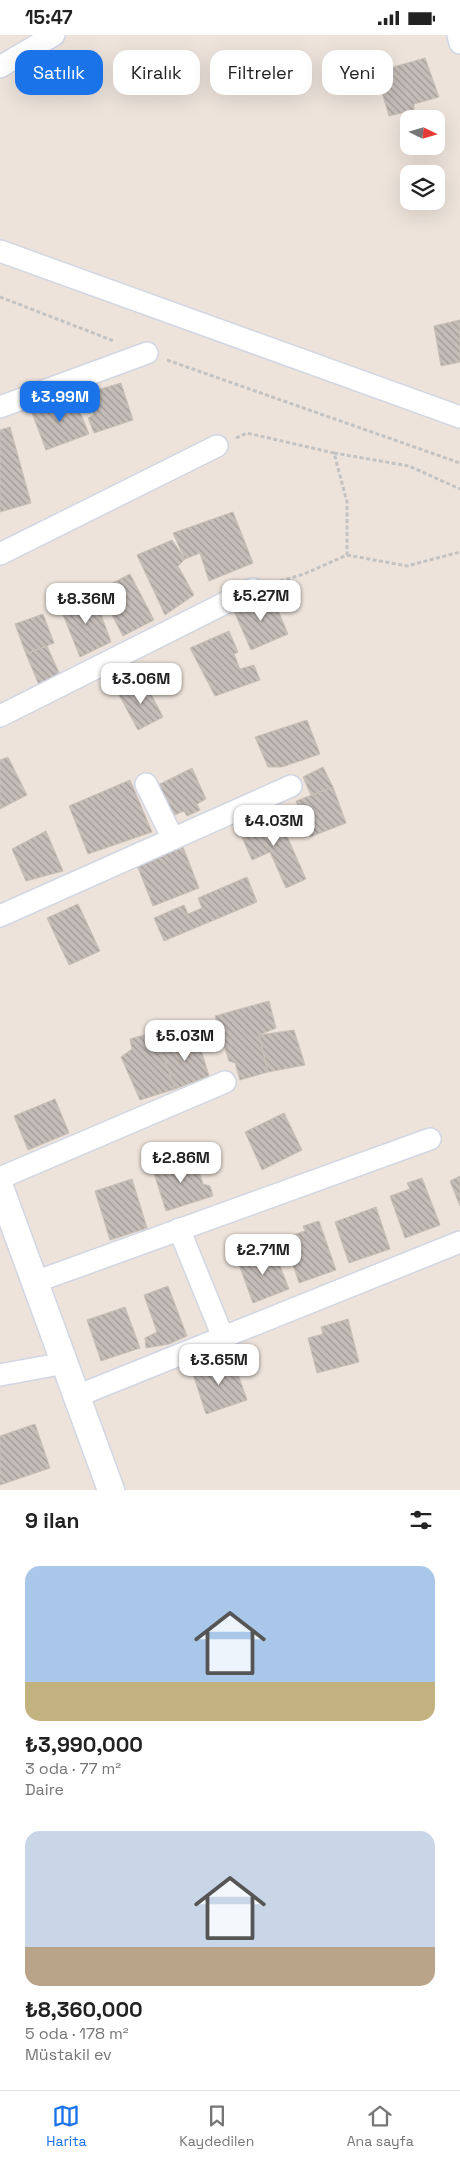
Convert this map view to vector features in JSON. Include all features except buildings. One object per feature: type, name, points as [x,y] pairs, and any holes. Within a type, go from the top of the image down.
[{"type":"street","points":[[0,67],[54,35]]},
{"type":"street","points":[[458,35],[460,43]]},
{"type":"street","points":[[0,251],[460,417]]},
{"type":"street","points":[[0,407],[147,353]]},
{"type":"street","points":[[0,554],[217,446]]},
{"type":"street","points":[[0,717],[253,589]]},
{"type":"street","points":[[146,784],[173,839]]},
{"type":"street","points":[[0,917],[291,786]]},
{"type":"street","points":[[0,1178],[224,1082]]},
{"type":"street","points":[[35,1282],[430,1139]]},
{"type":"street","points":[[0,1187],[112,1490]]},
{"type":"street","points":[[179,1229],[224,1337]]},
{"type":"street","points":[[77,1396],[460,1242]]},
{"type":"street","points":[[0,1375],[65,1363]]},
{"type":"path","points":[[0,297],[147,353],[460,463]]},
{"type":"path","points":[[217,446],[248,433],[334,453],[409,466],[460,489]]},
{"type":"path","points":[[334,453],[347,502],[347,555]]},
{"type":"path","points":[[253,589],[304,574],[347,555],[406,567],[460,552]]}]
